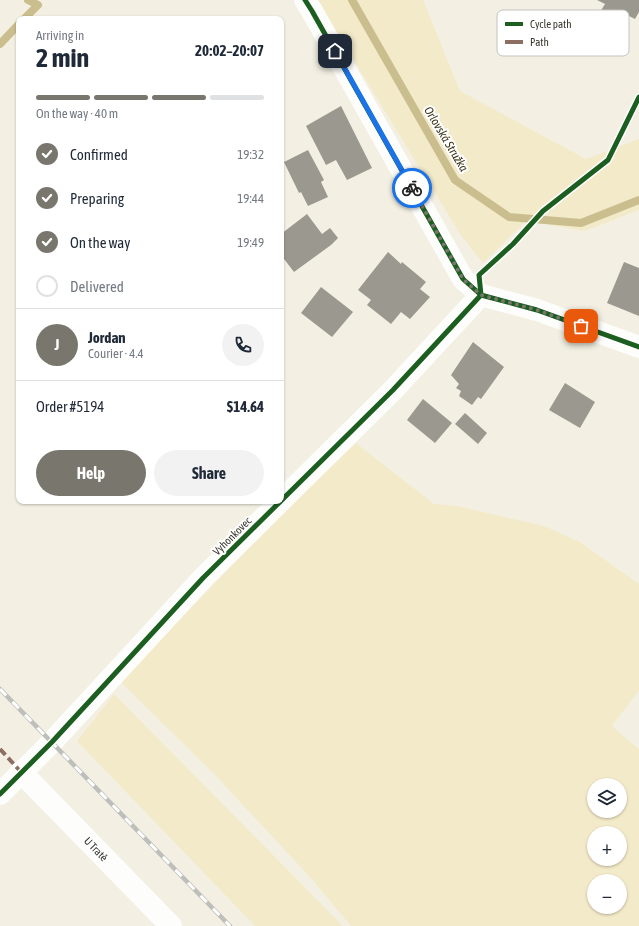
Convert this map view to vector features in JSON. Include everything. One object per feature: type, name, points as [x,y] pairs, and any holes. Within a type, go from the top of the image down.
[{"type":"street","points":[[304,0],[312,11],[463,279],[481,295],[537,310],[639,346]]},
{"type":"street","name":"Vyhonkovec","points":[[284,498],[394,390],[481,295]]},
{"type":"street","name":"Vyhonkovec","points":[[0,794],[52,742],[203,578],[278,504]]},
{"type":"street","name":"U Tratě","points":[[21,772],[171,926]]},
{"type":"path","points":[[481,295],[479,275],[513,244],[543,211],[608,160],[639,97]]},
{"type":"shaded area","points":[[317,0],[423,0],[460,91],[586,159],[639,139],[639,210],[585,231],[526,221],[483,263],[460,234]]},
{"type":"shaded area","points":[[356,443],[434,504],[457,506],[544,526],[580,542],[639,584],[639,690],[612,726],[639,749],[639,926],[351,926],[309,876],[216,776],[120,681],[292,504]]},
{"type":"shaded area","points":[[114,694],[343,926],[255,926],[77,741]]},
{"type":"building","points":[[597,0],[639,0],[639,12],[635,19],[629,16],[629,10],[601,10],[605,4]]},
{"type":"building","points":[[341,106],[372,168],[347,180],[336,160],[326,165],[306,126]]},
{"type":"building","points":[[308,150],[324,180],[321,182],[328,197],[308,206],[301,192],[299,193],[284,162]]},
{"type":"building","points":[[307,214],[322,234],[330,228],[338,238],[331,245],[294,272],[284,259],[284,232]]},
{"type":"building","points":[[388,252],[401,264],[402,262],[426,282],[420,289],[430,297],[410,319],[401,312],[391,324],[367,305],[371,300],[358,290]]},
{"type":"building","points":[[624,262],[639,268],[639,316],[607,303]]},
{"type":"building","points":[[321,287],[353,312],[332,337],[301,313]]},
{"type":"building","points":[[473,342],[504,367],[481,399],[478,397],[472,405],[459,396],[461,391],[456,388],[459,384],[451,375]]},
{"type":"building","points":[[565,383],[595,402],[580,428],[549,410]]},
{"type":"building","points":[[423,399],[452,423],[435,443],[407,420]]},
{"type":"building","points":[[465,413],[487,433],[478,444],[455,424]]},
{"type":"waterway","points":[[27,16],[38,5],[28,0]]},
{"type":"waterway","name":"Orlovská Stružka","points":[[352,0],[455,180],[509,217],[581,223],[639,200]]},
{"type":"waterway","points":[[0,44],[16,27]]},
{"type":"railway","points":[[0,689],[230,926]]},
{"type":"marked path","points":[[0,749],[21,772]]},
{"type":"cycle path","points":[[305,0],[463,279],[481,295],[537,310],[639,347]]},
{"type":"cycle path","points":[[284,498],[393,390],[481,295],[479,275],[513,244],[543,211],[608,160],[639,97]]},
{"type":"cycle path","points":[[0,794],[52,742],[203,578],[278,504]]},
{"type":"way so far","points":[[412,188],[463,279],[481,295],[537,310],[581,326]]},
{"type":"route","points":[[335,51],[412,188]]}]
